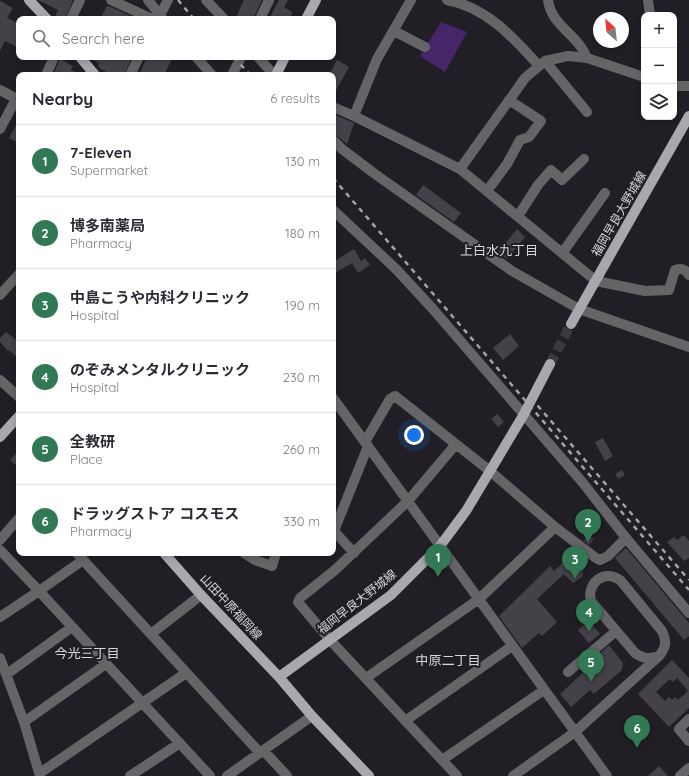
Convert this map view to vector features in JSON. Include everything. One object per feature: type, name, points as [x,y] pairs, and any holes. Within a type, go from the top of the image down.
[{"type":"main road","points":[[29,0],[44,16]]},
{"type":"main road","points":[[308,16],[316,0]]},
{"type":"main road","points":[[82,60],[92,72]]},
{"type":"main road","points":[[277,72],[283,60]]},
{"type":"main road","name":"福岡早良大野城線","points":[[571,324],[689,116]]},
{"type":"main road","name":"福岡早良大野城線","points":[[279,678],[391,595],[440,546],[466,511],[524,414],[550,364]]},
{"type":"main road","points":[[0,438],[16,419]]},
{"type":"main road","name":"山田中原福岡線","points":[[167,556],[279,678]]},
{"type":"main road","points":[[279,678],[312,716],[369,776]]},
{"type":"street","points":[[72,16],[80,0]]},
{"type":"street","points":[[111,0],[146,16]]},
{"type":"street","points":[[148,0],[160,16]]},
{"type":"street","points":[[162,16],[168,0]]},
{"type":"street","points":[[206,0],[221,16]]},
{"type":"street","points":[[261,16],[269,0]]},
{"type":"street","points":[[354,116],[368,85],[377,59],[412,0]]},
{"type":"street","points":[[447,0],[457,2],[485,14],[542,63],[588,112]]},
{"type":"street","points":[[548,0],[550,13],[583,47],[587,58]]},
{"type":"street","points":[[648,0],[650,12]]},
{"type":"street","points":[[394,31],[425,47]]},
{"type":"street","points":[[460,169],[525,78],[542,63],[568,56],[587,58],[641,76]]},
{"type":"street","points":[[47,72],[53,60]]},
{"type":"street","points":[[132,72],[138,60]]},
{"type":"street","points":[[199,60],[209,72]]},
{"type":"street","points":[[234,72],[240,60]]},
{"type":"street","points":[[261,60],[272,72]]},
{"type":"street","points":[[677,86],[689,86]]},
{"type":"street","points":[[0,90],[16,99]]},
{"type":"street","points":[[487,191],[507,164],[520,140],[529,137],[541,121],[509,100]]},
{"type":"street","points":[[1,123],[16,103]]},
{"type":"street","points":[[336,108],[460,169],[563,252],[596,281],[645,291],[669,290],[675,270],[682,268],[686,270],[689,275]]},
{"type":"street","points":[[336,143],[369,170],[484,253],[512,271],[579,309],[689,347]]},
{"type":"street","points":[[518,216],[538,185],[551,170],[562,180],[577,162]]},
{"type":"street","points":[[563,252],[605,193]]},
{"type":"street","points":[[336,213],[396,269],[524,414],[583,483],[626,538],[689,613]]},
{"type":"street","points":[[0,295],[16,277]]},
{"type":"street","points":[[0,380],[16,393]]},
{"type":"street","points":[[336,526],[367,444],[390,399],[395,396],[490,471],[555,527],[600,560],[608,556],[626,538]]},
{"type":"street","points":[[336,404],[367,444],[607,776]]},
{"type":"street","points":[[456,444],[408,501],[354,553],[300,598],[298,602],[330,640],[457,776]]},
{"type":"street","points":[[0,540],[16,521]]},
{"type":"street","points":[[366,678],[479,599],[555,527]]},
{"type":"street","points":[[336,533],[354,553]]},
{"type":"street","points":[[0,550],[210,776]]},
{"type":"street","points":[[0,617],[39,591],[80,556],[186,673],[287,776]]},
{"type":"street","points":[[249,556],[272,566],[275,556]]},
{"type":"street","points":[[513,776],[575,732],[659,656],[665,648],[666,640],[662,631],[621,581],[615,576],[607,574],[591,588],[589,594],[591,601],[635,653],[643,658],[650,659],[659,656]]},
{"type":"street","points":[[151,634],[201,595]]},
{"type":"street","points":[[7,674],[72,627]]},
{"type":"street","points":[[568,672],[616,631]]},
{"type":"street","points":[[405,721],[512,646]]},
{"type":"street","points":[[634,679],[638,670],[638,661],[635,653]]},
{"type":"street","points":[[0,658],[24,722],[40,775],[142,702],[186,673]]},
{"type":"street","points":[[24,722],[106,664]]},
{"type":"street","points":[[442,760],[544,690]]},
{"type":"street","points":[[227,776],[312,716]]},
{"type":"street","points":[[689,719],[679,729],[689,740]]},
{"type":"street","points":[[130,776],[180,743]]},
{"type":"street","points":[[680,776],[689,768]]},
{"type":"shaded area","points":[[441,22],[467,32],[445,72],[420,56]]},
{"type":"building","points":[[38,0],[73,0],[66,16],[55,16],[58,10]]},
{"type":"building","points":[[244,0],[262,0],[254,16],[236,16]]},
{"type":"building","points":[[279,0],[288,0],[284,7],[292,12],[291,16],[271,16]]},
{"type":"building","points":[[0,1],[13,8],[7,18],[16,22],[16,46],[5,41],[0,51]]},
{"type":"building","points":[[107,6],[130,16],[102,16]]},
{"type":"building","points":[[60,60],[62,60],[73,66],[71,70],[75,72],[54,72]]},
{"type":"building","points":[[94,60],[131,60],[125,72],[106,72],[98,66],[99,63]]},
{"type":"building","points":[[146,60],[172,60],[166,72],[140,72]]},
{"type":"building","points":[[337,60],[349,67],[336,91],[336,72],[331,72]]},
{"type":"building","points":[[336,115],[354,123],[347,144],[336,135]]},
{"type":"building","points":[[16,125],[16,142],[9,138]]},
{"type":"building","points":[[423,185],[461,213],[454,222],[416,195]]},
{"type":"building","points":[[517,229],[525,237],[507,259],[498,252]]},
{"type":"building","points":[[354,249],[361,261],[365,258],[370,265],[358,273],[352,263],[336,272],[336,260]]},
{"type":"building","points":[[6,332],[16,340],[16,356],[9,350],[8,351],[0,342],[0,338]]},
{"type":"building","points":[[510,334],[519,346],[503,360],[493,348]]},
{"type":"building","points":[[497,414],[504,422],[498,427],[491,419]]},
{"type":"building","points":[[603,438],[613,456],[605,461],[595,442]]},
{"type":"building","points":[[16,453],[16,465],[10,460]]},
{"type":"building","points":[[622,470],[625,475],[618,479],[615,474]]},
{"type":"building","points":[[583,515],[594,524],[588,531],[578,522]]},
{"type":"building","points":[[588,535],[594,539],[589,545],[584,541]]},
{"type":"building","points":[[684,535],[689,541],[689,558],[684,561],[667,542],[674,537],[677,540]]},
{"type":"building","points":[[626,548],[689,623],[689,636],[684,640],[615,558]]},
{"type":"building","points":[[572,554],[584,564],[582,577],[573,583],[564,574],[537,599],[557,622],[542,636],[539,633],[522,648],[499,616],[550,566],[554,571]]},
{"type":"building","points":[[589,621],[600,634],[589,643],[578,630]]},
{"type":"building","points":[[609,645],[623,663],[622,670],[594,694],[590,690],[571,707],[560,694],[587,669],[589,671],[601,660],[597,656]]},
{"type":"building","points":[[672,660],[689,678],[689,708],[669,727],[638,694]],"holes":[[[677,678],[688,691],[678,700],[675,697],[672,700],[669,697],[665,701],[656,692],[670,679],[673,682]]]},
{"type":"building","points":[[659,766],[668,776],[648,776]]},
{"type":"tunnel","points":[[550,364],[571,324]]},
{"type":"railway","points":[[178,0],[191,16]]},
{"type":"railway","points":[[237,60],[247,72]]},
{"type":"railway","points":[[336,181],[689,590]]},
{"type":"railway","points":[[531,398],[689,580]]},
{"type":"place","name":"博多南薬局","points":[[588,542]]},
{"type":"place","name":"7-Eleven","points":[[438,577]]},
{"type":"place","name":"中島こうや内科クリニック","points":[[575,579]]},
{"type":"place","name":"のぞみメンタルクリニック","points":[[589,632]]},
{"type":"place","name":"全教研","points":[[591,682]]},
{"type":"place","name":"ドラッグストア コスモス","points":[[637,748]]},
{"type":"district","name":"上白水九丁目","points":[[499,250]]},
{"type":"district","name":"今光三丁目","points":[[87,653]]},
{"type":"district","name":"中原二丁目","points":[[448,660]]}]
